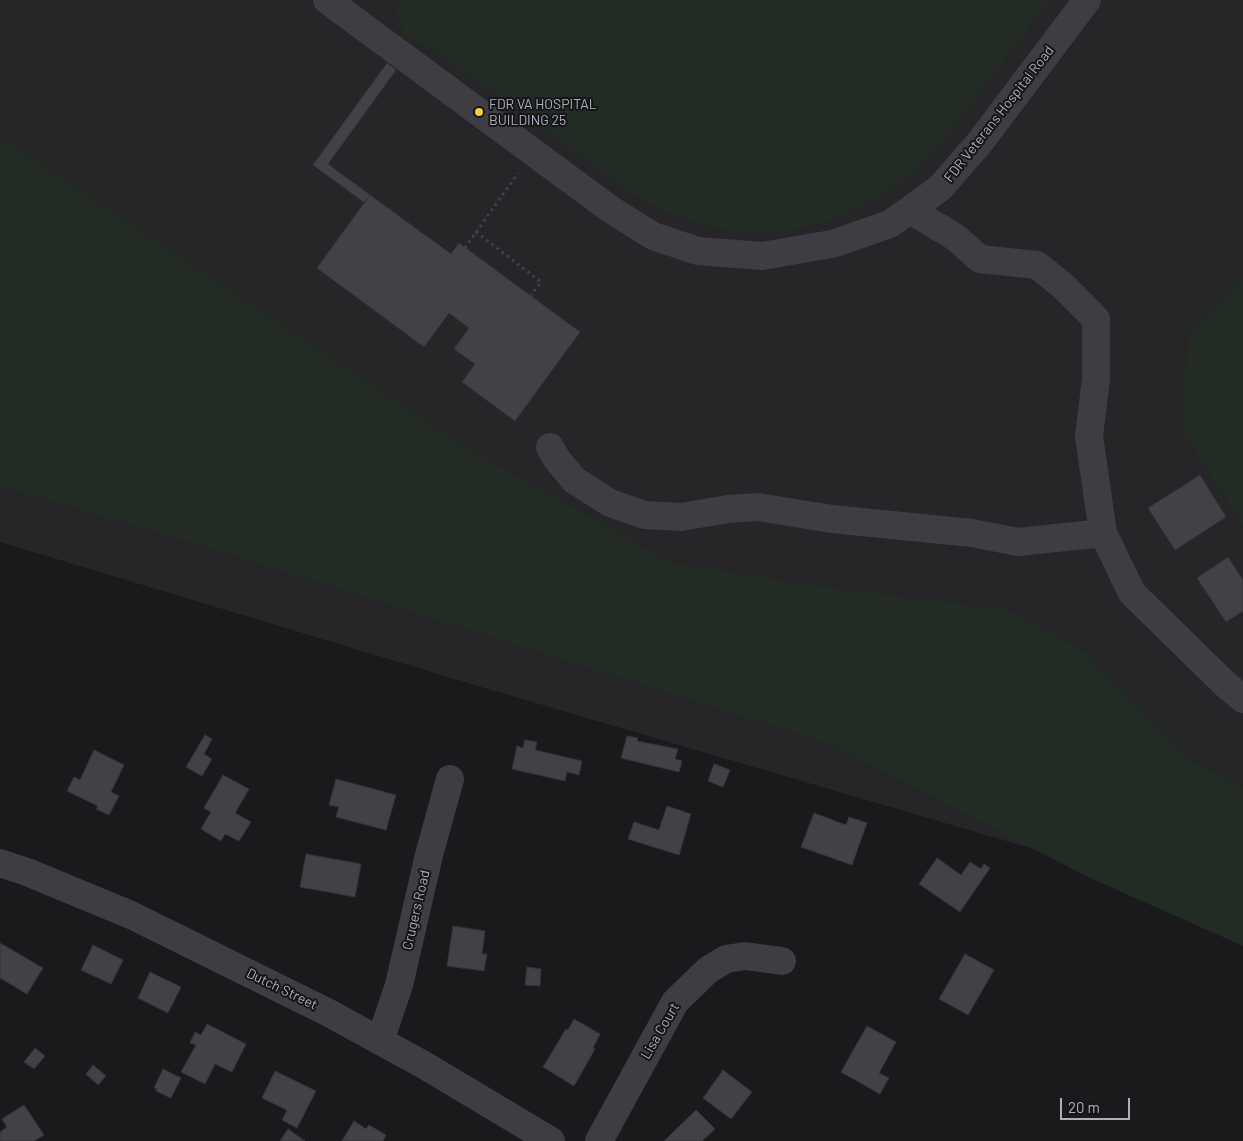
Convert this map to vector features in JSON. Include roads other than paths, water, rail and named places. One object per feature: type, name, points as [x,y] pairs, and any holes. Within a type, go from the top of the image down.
[{"type":"street","name":"FDR Veterans Hospital Road","points":[[328,0],[610,209],[653,236],[698,251],[762,256],[832,244],[890,224],[940,188],[980,142],[1087,0]]},
{"type":"street","points":[[910,210],[955,237],[980,259],[1037,265],[1063,286],[1096,319],[1096,378],[1089,436],[1102,533],[1132,593],[1225,684],[1243,699]]},
{"type":"street","points":[[550,447],[556,458],[574,480],[610,503],[645,515],[681,517],[728,509],[758,507],[832,519],[972,533],[1018,542],[1102,533]]},
{"type":"street","name":"Crugers Road","points":[[380,1041],[399,985],[429,855],[450,779]]},
{"type":"street","name":"Dutch Street","points":[[0,863],[28,872],[131,915],[329,1013],[550,1141]]},
{"type":"street","name":"Lisa Court","points":[[599,1141],[675,1002],[708,970],[726,959],[746,956],[782,961]]},
{"type":"place","name":"FDR VA HOSPITAL BUILDING 25","points":[[479,112]]}]
